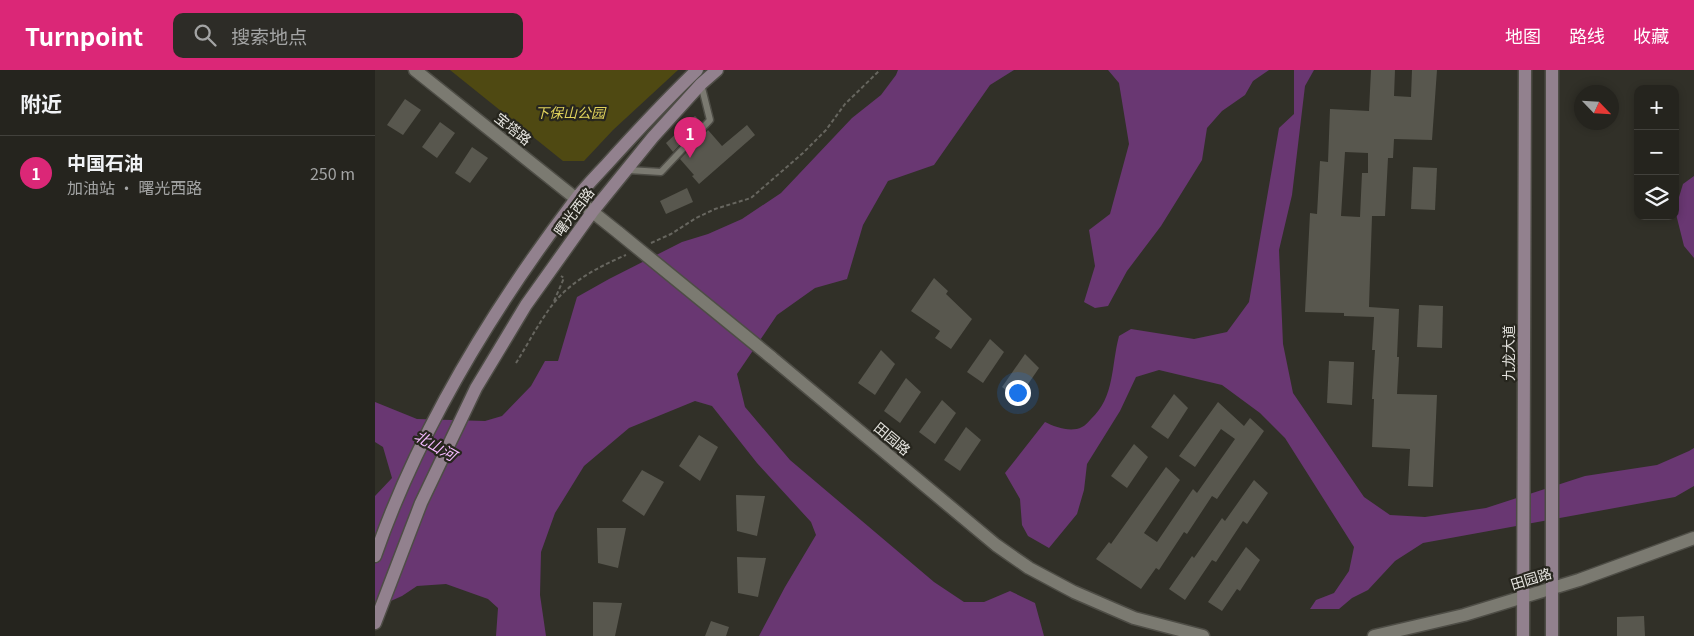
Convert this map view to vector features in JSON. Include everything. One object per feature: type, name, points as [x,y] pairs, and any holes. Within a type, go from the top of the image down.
[{"type":"main road","name":"曙光西路","points":[[375,556],[403,482],[457,376],[517,281],[576,199],[648,118],[697,70]]},
{"type":"main road","name":"曙光西路","points":[[375,623],[421,503],[477,388],[526,305],[593,211],[626,170],[701,84],[717,70]]},
{"type":"main road","name":"九龙大道","points":[[1523,636],[1525,70]]},
{"type":"main road","points":[[1552,70],[1552,636]]},
{"type":"street","name":"宝塔路","points":[[415,70],[593,211]]},
{"type":"street","name":"田园路","points":[[593,211],[996,545],[1029,568],[1074,592],[1134,618],[1203,636]]},
{"type":"street","name":"田园路","points":[[1374,636],[1464,616],[1579,580],[1694,538]]},
{"type":"lane","points":[[626,170],[661,172],[710,120],[701,84]]},
{"type":"path","points":[[646,246],[715,209],[751,198],[803,153],[826,130],[845,104],[880,70]]},
{"type":"path","points":[[516,363],[553,304],[566,290],[603,265],[629,253]]},
{"type":"path","points":[[551,269],[563,278],[553,304]]},
{"type":"green space","name":"下保山公园","points":[[450,70],[678,70],[613,130],[584,161],[563,161]]},
{"type":"water","name":"北山河","points":[[898,70],[1014,70],[990,85],[934,165],[888,181],[863,225],[847,279],[815,288],[777,315],[737,374],[745,407],[790,460],[934,582],[964,602],[984,602],[1010,591],[1035,603],[1044,636],[759,636],[816,535],[811,522],[757,463],[712,406],[695,401],[629,428],[584,466],[555,513],[541,552],[540,595],[546,636],[496,636],[498,608],[488,599],[446,584],[417,586],[402,596],[375,608],[375,496],[392,478],[383,447],[375,442],[375,402],[417,419],[485,421],[502,416],[531,386],[545,361],[558,361],[577,297],[682,242],[708,234],[742,219],[781,193],[852,118],[881,95]]},
{"type":"water","points":[[1108,70],[1269,70],[1253,81],[1245,95],[1222,111],[1207,128],[1202,160],[1161,226],[1127,271],[1108,306],[1095,308],[1084,302],[1095,266],[1089,230],[1110,214],[1129,144],[1119,83]]},
{"type":"water","points":[[1294,70],[1314,70],[1305,86],[1292,195],[1279,250],[1283,344],[1293,393],[1364,497],[1390,515],[1425,517],[1486,508],[1585,476],[1657,465],[1694,448],[1694,486],[1675,497],[1423,543],[1395,561],[1368,590],[1352,598],[1339,609],[1310,609],[1316,600],[1334,593],[1349,571],[1354,547],[1285,438],[1260,413],[1222,385],[1159,370],[1136,377],[1120,411],[1087,464],[1084,490],[1077,514],[1049,548],[1028,536],[1022,525],[1020,499],[1005,473],[1045,422],[1063,429],[1078,429],[1085,425],[1099,410],[1111,380],[1119,336],[1131,329],[1194,339],[1227,332],[1249,302],[1279,128],[1294,114]]},
{"type":"water","points":[[1694,176],[1694,258],[1684,246],[1678,220],[1679,197],[1683,184]]},
{"type":"building","points":[[1371,70],[1395,70],[1394,96],[1411,97],[1412,70],[1437,70],[1432,140],[1394,139],[1393,158],[1388,158],[1385,216],[1372,216],[1369,307],[1399,309],[1397,394],[1437,395],[1433,487],[1408,486],[1410,449],[1372,447],[1375,350],[1372,350],[1374,317],[1344,316],[1344,313],[1305,312],[1310,213],[1317,214],[1320,161],[1328,162],[1330,109],[1369,111]],"holes":[[[1345,152],[1368,153],[1368,173],[1362,173],[1360,217],[1341,216]]]},
{"type":"building","points":[[405,99],[421,110],[403,135],[387,125]]},
{"type":"building","points":[[695,116],[701,122],[673,152],[666,143]]},
{"type":"building","points":[[440,122],[455,133],[437,158],[422,147]]},
{"type":"building","points":[[747,125],[755,135],[699,184],[680,159],[708,130],[722,146]]},
{"type":"building","points":[[472,147],[488,158],[470,183],[455,173]]},
{"type":"building","points":[[1413,167],[1437,168],[1435,210],[1411,209]]},
{"type":"building","points":[[687,188],[693,202],[666,214],[660,201]]},
{"type":"building","points":[[934,278],[948,291],[946,294],[972,319],[951,349],[935,338],[940,331],[911,311]]},
{"type":"building","points":[[1419,305],[1443,306],[1442,348],[1417,347]]},
{"type":"building","points":[[990,339],[1004,352],[983,383],[967,372]]},
{"type":"building","points":[[881,350],[895,364],[875,395],[858,383]]},
{"type":"building","points":[[1025,354],[1039,368],[1018,399],[1002,387]]},
{"type":"building","points":[[1329,361],[1354,362],[1352,405],[1327,403]]},
{"type":"building","points":[[906,378],[921,392],[900,423],[884,411]]},
{"type":"building","points":[[1174,394],[1188,408],[1168,439],[1151,427]]},
{"type":"building","points":[[942,400],[956,413],[935,444],[919,432]]},
{"type":"building","points":[[1218,402],[1244,426],[1250,418],[1264,431],[1217,499],[1212,496],[1187,534],[1184,532],[1159,570],[1156,568],[1141,589],[1096,559],[1109,542],[1111,544],[1166,467],[1180,480],[1144,533],[1157,542],[1193,489],[1197,493],[1235,439],[1221,429],[1195,467],[1179,456]]},
{"type":"building","points":[[966,427],[981,440],[960,471],[944,460]]},
{"type":"building","points":[[699,435],[718,447],[700,481],[679,466]]},
{"type":"building","points":[[1134,444],[1148,457],[1127,488],[1111,476]]},
{"type":"building","points":[[642,470],[664,482],[644,516],[622,501]]},
{"type":"building","points":[[1254,480],[1268,493],[1247,524],[1243,521],[1216,562],[1212,560],[1185,600],[1169,589],[1222,518],[1225,521]]},
{"type":"building","points":[[736,495],[765,496],[757,536],[737,531]]},
{"type":"building","points":[[597,528],[626,528],[618,568],[598,563]]},
{"type":"building","points":[[1246,547],[1260,560],[1240,591],[1237,589],[1222,611],[1208,602]]},
{"type":"building","points":[[737,557],[766,558],[758,597],[738,593]]},
{"type":"building","points":[[593,602],[622,603],[615,636],[593,636]]},
{"type":"building","points":[[1644,616],[1645,636],[1617,636],[1617,617]]},
{"type":"building","points":[[711,621],[729,627],[726,636],[705,636]]},
{"type":"place","name":"中国石油","points":[[690,158]]}]
